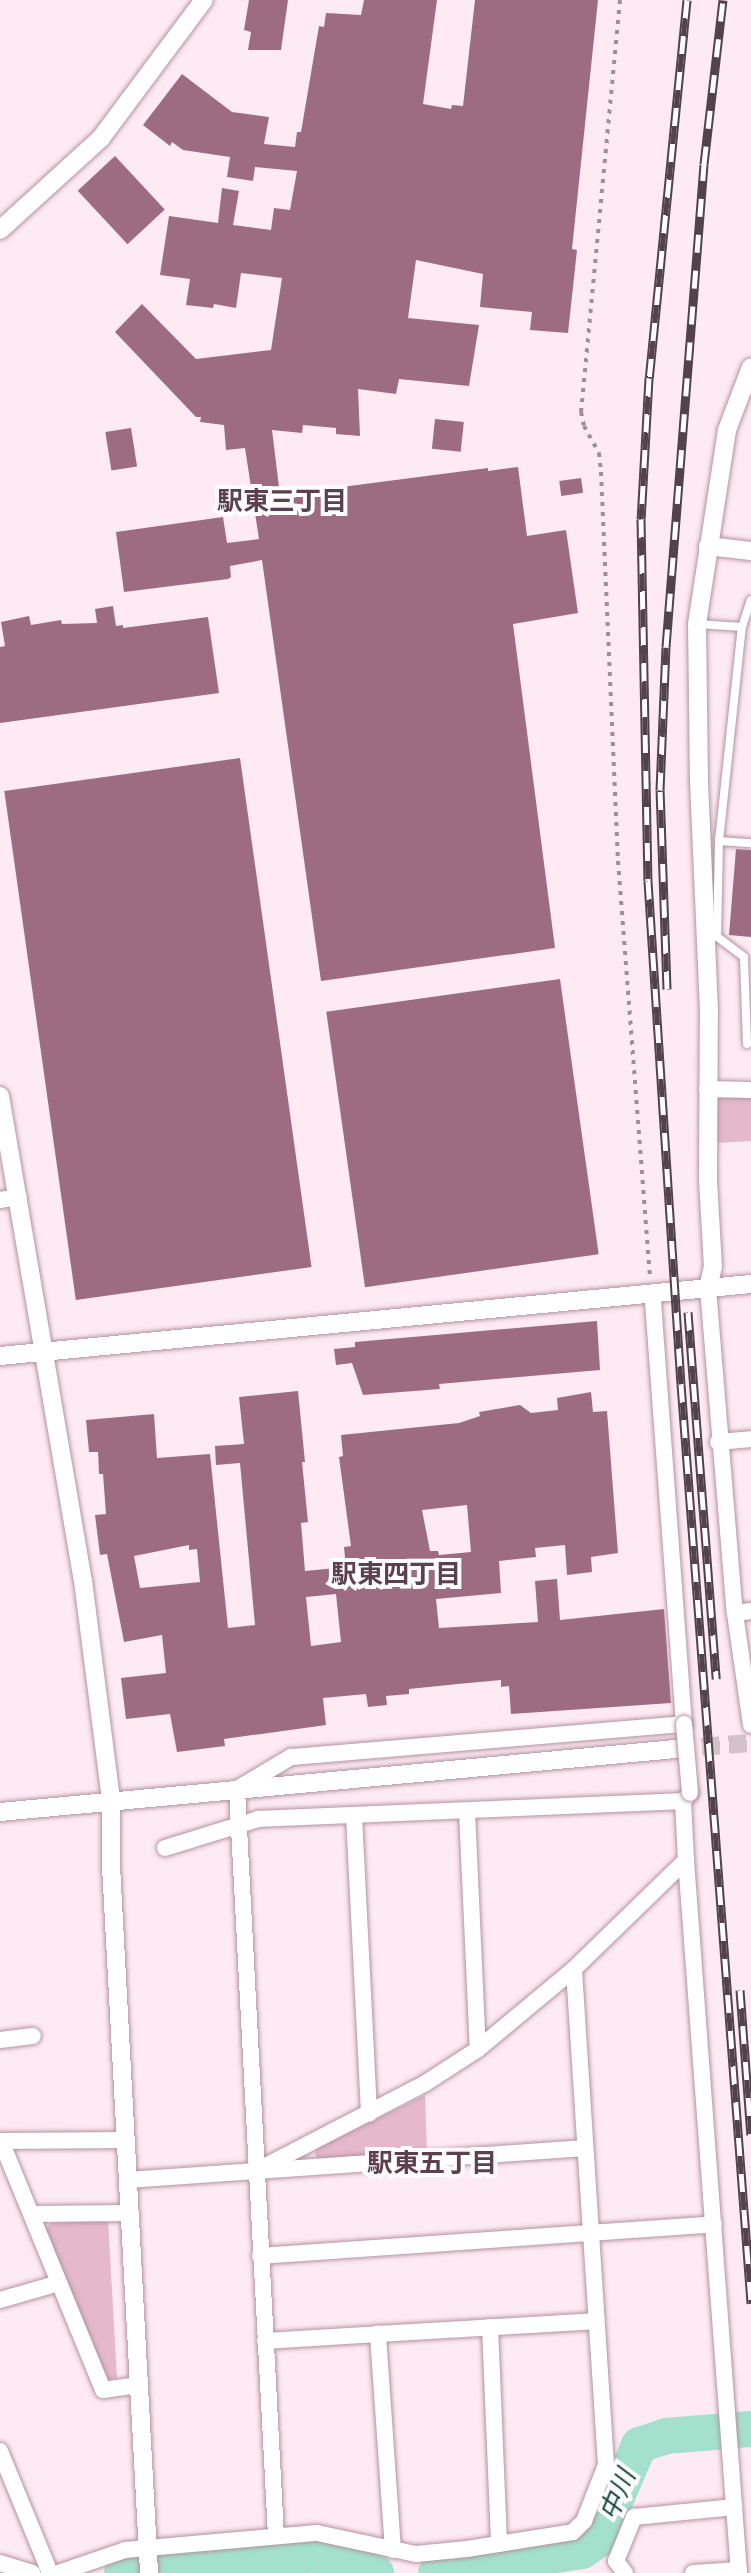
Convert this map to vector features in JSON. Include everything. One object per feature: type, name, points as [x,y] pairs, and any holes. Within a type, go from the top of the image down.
[{"type":"street","points":[[0,230],[101,138],[204,0]]},
{"type":"street","points":[[751,367],[727,430],[697,624],[699,800],[709,1011],[707,1089],[713,1267],[708,1288],[718,1442],[743,1612],[751,1725]]},
{"type":"street","points":[[708,546],[751,551]]},
{"type":"street","points":[[707,1089],[751,1090]]},
{"type":"street","points":[[0,1096],[9,1198],[46,1353],[83,1581],[111,1800],[111,1866],[149,2573]]},
{"type":"street","points":[[0,1356],[751,1284]]},
{"type":"street","points":[[652,1293],[684,1724],[686,1860],[739,2571],[693,2573]]},
{"type":"street","points":[[718,1442],[751,1439]]},
{"type":"street","points":[[237,1789],[291,1757],[684,1724]]},
{"type":"street","points":[[0,1812],[675,1749]]},
{"type":"street","points":[[237,1789],[276,2536]]},
{"type":"street","points":[[165,1848],[258,1819],[467,1811],[686,1797]]},
{"type":"street","points":[[467,1811],[478,2049]]},
{"type":"street","points":[[354,1816],[369,2114]]},
{"type":"street","points":[[256,2171],[369,2114],[478,2049],[574,1969],[686,1860]]},
{"type":"street","points":[[58,2573],[125,2550],[148,2547],[317,2533],[416,2554],[573,2532],[584,2521],[606,2465],[574,1969]]},
{"type":"street","points":[[0,2040],[33,2036]]},
{"type":"street","points":[[126,2140],[1,2141],[103,2390],[139,2385]]},
{"type":"street","points":[[128,2180],[585,2148]]},
{"type":"street","points":[[32,2214],[129,2213]]},
{"type":"street","points":[[260,2256],[714,2224]]},
{"type":"street","points":[[0,2300],[59,2283]]},
{"type":"street","points":[[265,2341],[595,2321]]},
{"type":"street","points":[[490,2327],[499,2544]]},
{"type":"street","points":[[378,2334],[393,2550]]},
{"type":"street","points":[[0,2451],[50,2573]]},
{"type":"street","points":[[625,2573],[616,2561],[634,2517],[735,2507]]},
{"type":"street","points":[[0,2563],[32,2573]]},
{"type":"lane","points":[[747,1044],[744,957],[717,937],[719,841],[742,627],[751,600]]},
{"type":"lane","points":[[697,624],[742,627]]},
{"type":"lane","points":[[719,841],[751,843]]},
{"type":"path","points":[[620,0],[581,412],[599,453],[601,472],[618,861],[652,1293]]},
{"type":"shaded area","points":[[722,1096],[751,1096],[751,1141],[716,1143],[715,1102]]},
{"type":"shaded area","points":[[425,2095],[427,2152],[318,2159],[315,2155],[316,2149]]},
{"type":"shaded area","points":[[108,2220],[117,2378],[106,2380],[45,2229],[51,2223]]},
{"type":"building","points":[[249,0],[288,0],[281,50],[248,50],[251,32],[244,30]]},
{"type":"building","points":[[364,0],[437,0],[423,104],[451,109],[452,105],[463,106],[475,0],[598,0],[572,249],[577,250],[568,333],[530,330],[532,312],[480,307],[483,274],[416,260],[408,318],[479,325],[469,386],[399,379],[396,394],[358,389],[360,436],[336,434],[336,428],[303,425],[302,433],[272,430],[280,495],[488,468],[488,471],[518,467],[527,536],[566,530],[578,613],[513,624],[555,948],[321,981],[262,560],[230,566],[231,577],[228,579],[124,592],[116,532],[223,517],[227,543],[259,539],[245,448],[226,450],[224,425],[200,422],[201,417],[196,417],[115,332],[142,304],[196,359],[271,350],[282,278],[241,273],[236,308],[214,304],[213,308],[186,305],[190,279],[160,275],[169,216],[218,223],[222,188],[239,191],[233,225],[271,230],[274,208],[290,210],[297,171],[255,167],[253,181],[227,177],[230,157],[183,150],[172,142],[170,146],[143,125],[182,74],[232,112],[269,117],[264,144],[295,147],[297,132],[301,132],[319,26],[324,27],[326,13],[361,15]]},
{"type":"building","points":[[115,156],[165,209],[127,244],[78,191]]},
{"type":"building","points":[[435,419],[464,422],[461,452],[432,449]]},
{"type":"building","points":[[131,428],[137,467],[111,471],[105,432]]},
{"type":"building","points":[[581,478],[583,493],[561,496],[559,481]]},
{"type":"building","points":[[113,606],[116,626],[123,625],[123,628],[208,617],[219,693],[0,723],[0,647],[5,646],[1,622],[29,616],[31,625],[61,620],[62,624],[97,623],[95,609]]},
{"type":"building","points":[[240,758],[312,1267],[76,1300],[4,791]]},
{"type":"building","points":[[736,849],[751,850],[751,937],[729,935]]},
{"type":"building","points":[[560,979],[599,1254],[365,1287],[326,1012]]},
{"type":"building","points":[[597,1321],[600,1370],[439,1384],[440,1389],[363,1395],[352,1363],[336,1365],[334,1349],[355,1347],[355,1342]]},
{"type":"building","points":[[298,1391],[308,1522],[301,1523],[305,1571],[346,1567],[344,1547],[351,1546],[339,1457],[343,1456],[341,1435],[459,1423],[480,1416],[479,1412],[520,1405],[531,1413],[558,1410],[557,1398],[591,1392],[593,1412],[607,1411],[618,1553],[591,1557],[592,1572],[567,1575],[565,1545],[535,1548],[536,1557],[499,1561],[501,1593],[436,1599],[439,1628],[538,1622],[535,1581],[557,1579],[560,1620],[664,1609],[671,1703],[511,1714],[509,1686],[501,1687],[501,1680],[458,1684],[409,1689],[409,1694],[386,1696],[387,1705],[368,1707],[366,1694],[323,1698],[326,1725],[224,1739],[225,1746],[177,1752],[170,1714],[126,1719],[121,1678],[166,1673],[162,1635],[124,1642],[107,1554],[100,1555],[95,1515],[106,1514],[103,1474],[99,1474],[98,1452],[89,1452],[86,1420],[154,1414],[157,1458],[210,1454],[228,1628],[255,1625],[240,1463],[216,1465],[215,1446],[244,1444],[239,1397]],"holes":[[[467,1505],[471,1552],[439,1555],[438,1551],[430,1551],[422,1510]],[[189,1545],[189,1550],[197,1549],[200,1582],[140,1588],[134,1556]],[[336,1594],[341,1642],[311,1646],[306,1597]]]},
{"type":"waterway","name":"中川","points":[[436,2573],[582,2551],[599,2539],[639,2445],[666,2436],[751,2429]]},
{"type":"waterway","name":"中川","points":[[122,2573],[140,2566],[183,2562],[248,2566],[313,2554],[376,2573]]},
{"type":"tunnel","points":[[675,1749],[751,1743]]},
{"type":"railway","points":[[687,0],[649,378],[641,519],[648,881],[681,1384],[751,2303]]},
{"type":"railway","points":[[667,989],[660,790],[666,647],[704,164],[723,0]]},
{"type":"railway","points":[[688,1312],[716,1679]]},
{"type":"railway","points":[[740,1990],[751,2135]]},
{"type":"district","name":"駅東三丁目","points":[[282,502]]},
{"type":"district","name":"駅東四丁目","points":[[396,1575]]},
{"type":"district","name":"駅東五丁目","points":[[432,2164]]}]
